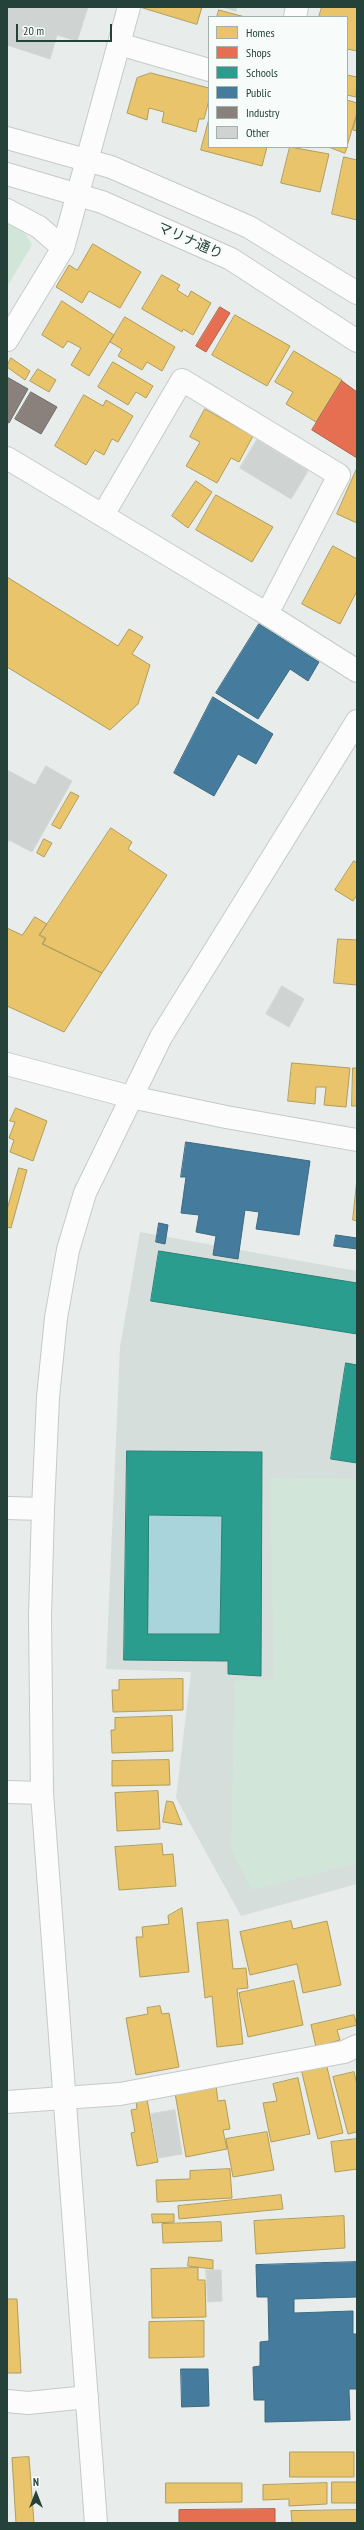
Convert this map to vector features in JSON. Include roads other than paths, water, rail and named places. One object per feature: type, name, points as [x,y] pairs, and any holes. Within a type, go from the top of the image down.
[{"type":"street","points":[[7,340],[63,248],[69,219],[89,160],[129,7]]},
{"type":"street","points":[[119,44],[208,70]]},
{"type":"street","points":[[7,138],[111,167],[249,227],[357,294]]},
{"type":"street","name":"マリナ通り","points":[[7,174],[78,194],[231,259],[357,341]]},
{"type":"street","points":[[7,210],[39,227],[63,248]]},
{"type":"street","points":[[103,515],[182,380],[339,475],[267,614]]},
{"type":"street","points":[[7,458],[267,614],[357,672]]},
{"type":"street","points":[[96,2523],[42,1793],[40,1616],[42,1509],[49,1381],[56,1318],[68,1250],[85,1193],[161,1037],[357,721]]},
{"type":"street","points":[[7,1064],[131,1097],[264,1124],[357,1140]]},
{"type":"street","points":[[7,1508],[42,1509]]},
{"type":"street","points":[[7,1792],[42,1793]]},
{"type":"street","points":[[7,2102],[120,2094],[344,2052],[357,2046]]},
{"type":"street","points":[[7,2401],[28,2403],[87,2397]]},
{"type":"water","points":[[149,1515],[222,1516],[220,1634],[148,1634]]}]
